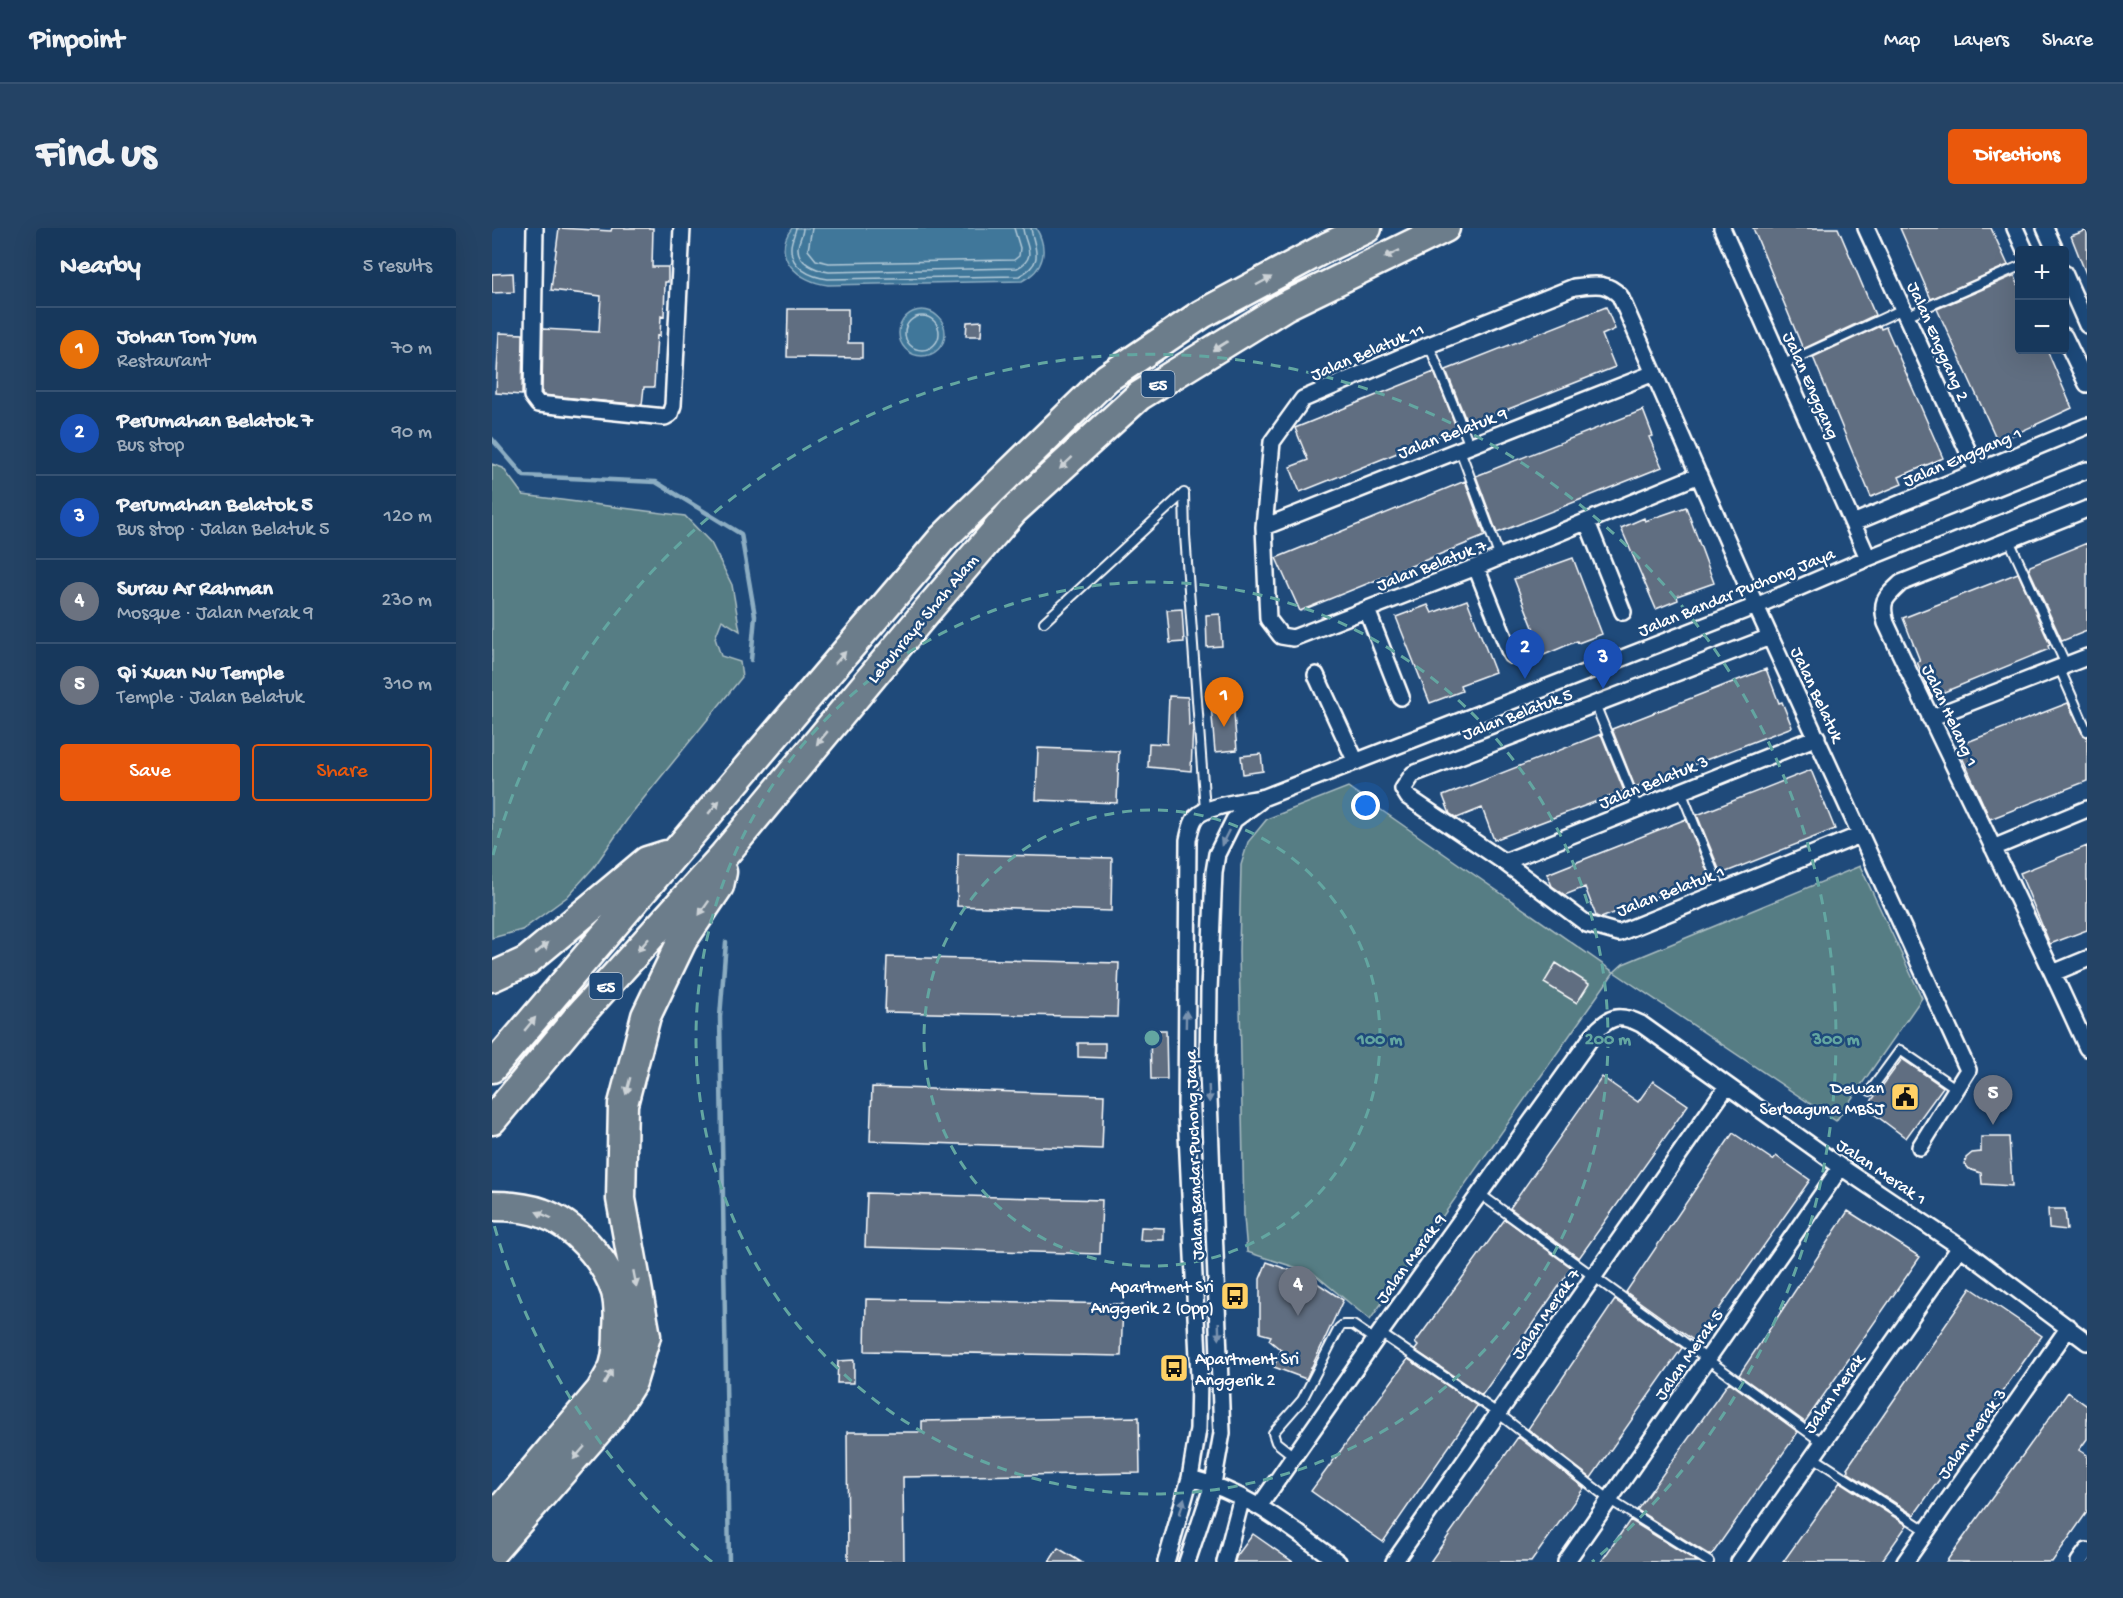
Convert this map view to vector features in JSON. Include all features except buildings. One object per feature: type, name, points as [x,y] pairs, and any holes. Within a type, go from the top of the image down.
[{"type":"highway","name":"Lebuhraya Shah Alam","points":[[492,1068],[942,539],[1107,378],[1202,314],[1367,228]]},
{"type":"highway","name":"Lebuhraya Shah Alam","points":[[492,1120],[578,1017],[724,855],[1013,511],[1139,396],[1285,306],[1445,228]]},
{"type":"highway","points":[[492,976],[527,961],[647,861],[676,852]]},
{"type":"highway","points":[[492,1552],[609,1418],[632,1382],[646,1336],[621,1198],[623,1104],[646,1016],[682,940],[719,886],[724,855]]},
{"type":"highway","points":[[492,1206],[512,1206],[544,1213],[572,1230],[593,1250],[607,1272],[616,1293],[619,1312],[614,1365],[601,1390],[492,1520]]},
{"type":"street","points":[[535,228],[532,396],[538,404],[665,417],[670,414],[673,405],[682,228]]},
{"type":"street","name":"Jalan Enggang","points":[[1722,228],[1868,558]]},
{"type":"street","name":"Jalan Enggang 2","points":[[1866,228],[1977,471]]},
{"type":"street","points":[[2015,228],[2023,246]]},
{"type":"street","points":[[2045,228],[2053,246]]},
{"type":"street","name":"Jalan Belatuk","points":[[1574,287],[1600,284],[1612,288],[1620,296],[1756,606],[1968,1070],[1920,1147]]},
{"type":"street","points":[[2069,284],[2087,325]]},
{"type":"street","name":"Jalan Belatuk 11","points":[[1264,526],[1272,442],[1303,399],[1574,287]]},
{"type":"street","points":[[2069,346],[2087,384]]},
{"type":"street","name":"Jalan Belatuk 9","points":[[1264,526],[1654,373]]},
{"type":"street","name":"Jalan Enggang 1","points":[[1853,523],[2087,426]]},
{"type":"street","name":"Jalan Bandar Puchong Jaya","points":[[1166,1562],[1190,1478],[1198,1429],[1199,1377],[1186,1114],[1188,840],[1196,817],[1205,810],[1265,797],[1356,762],[1756,606],[1868,558],[2087,470]]},
{"type":"street","name":"Jalan Belatuk 7","points":[[1264,526],[1268,619],[1281,636],[1293,638],[1500,558],[1699,475]]},
{"type":"street","name":"Jalan Helang 1","points":[[2087,509],[1901,584],[1885,598],[1883,610],[1886,622],[1930,718],[2054,973],[2087,1048]]},
{"type":"street","points":[[1587,522],[1623,612]]},
{"type":"street","points":[[1476,567],[1511,655]]},
{"type":"street","points":[[1367,610],[1401,697]]},
{"type":"street","name":"Jalan Belatuk 5","points":[[1413,774],[1770,637]]},
{"type":"street","points":[[1930,718],[2087,657]]},
{"type":"street","points":[[1316,675],[1356,762]]},
{"type":"street","name":"Jalan Belatuk 3","points":[[1504,862],[1817,737]]},
{"type":"street","name":"Jalan Belatuk 1","points":[[1413,774],[1403,789],[1408,797],[1504,862],[1587,924],[1619,933],[1860,835]]},
{"type":"street","name":"Jalan Bandar Puchong Jaya","points":[[1187,1562],[1213,1484],[1222,1433],[1208,1072],[1214,872],[1217,854],[1234,820],[1265,797]]},
{"type":"street","points":[[1993,848],[2087,809]]},
{"type":"street","points":[[2054,973],[2087,959]]},
{"type":"street","name":"Jalan Merak 1","points":[[1593,1035],[1609,1019],[1620,1017],[1641,1024],[1841,1167],[1960,1247],[2087,1342]]},
{"type":"street","name":"Jalan Merak 9","points":[[1260,1505],[1377,1336],[1593,1035]]},
{"type":"street","name":"Jalan Merak 7","points":[[1394,1562],[1727,1086]]},
{"type":"street","name":"Jalan Merak 5","points":[[1566,1562],[1841,1167]]},
{"type":"street","name":"Jalan Merak","points":[[1739,1562],[1960,1247]]},
{"type":"street","name":"Jalan Merak 3","points":[[1905,1562],[2069,1327]]},
{"type":"street","points":[[1190,1478],[1213,1484],[1260,1505],[1338,1562]]},
{"type":"street","points":[[1225,1562],[1242,1497]]},
{"type":"street","points":[[2079,1562],[2087,1551]]},
{"type":"lane","points":[[1782,365],[1904,312],[2015,268]]},
{"type":"lane","points":[[1429,345],[1500,558]]},
{"type":"lane","points":[[1044,621],[1184,493],[1205,810]]},
{"type":"lane","points":[[2009,540],[2063,666],[2087,731]]},
{"type":"lane","points":[[1595,704],[1638,809]]},
{"type":"lane","points":[[1681,791],[1721,891]]},
{"type":"lane","points":[[1870,1091],[1900,1050],[1957,1089]]},
{"type":"lane","points":[[1480,1194],[1823,1443]]},
{"type":"lane","points":[[1295,1457],[1276,1442],[1273,1433],[1302,1400],[1339,1328],[1343,1324],[1353,1325],[1377,1336],[1499,1414],[1610,1500],[1708,1562]]},
{"type":"lane","points":[[1813,1457],[1927,1531]]},
{"type":"green space","points":[[492,464],[503,468],[523,495],[685,516],[711,543],[732,585],[740,631],[722,620],[715,638],[721,656],[740,662],[742,677],[631,814],[594,867],[567,897],[522,930],[492,938]]},
{"type":"green space","points":[[1348,787],[1614,972],[1370,1320],[1313,1273],[1247,1252],[1244,1217],[1239,952],[1241,865],[1248,842],[1267,819]]},
{"type":"green space","points":[[1860,866],[1922,998],[1836,1121],[1614,972],[1623,964]]},
{"type":"water","points":[[792,228],[1036,228],[1043,252],[1040,265],[1022,281],[828,285],[807,279],[791,266],[784,249]]},
{"type":"water","points":[[922,310],[938,317],[945,333],[938,349],[922,356],[906,349],[899,333],[906,317]]},
{"type":"waterway","points":[[492,439],[524,476],[656,482],[741,534],[755,616],[751,660]]},
{"type":"waterway","points":[[726,942],[720,1017],[729,1562]]},
{"type":"place","name":"Perumahan Belatok 7","points":[[1525,679]]},
{"type":"place","name":"Perumahan Belatok 5","points":[[1603,689]]},
{"type":"place","name":"Johan Tom Yum","points":[[1224,727]]},
{"type":"place","name":"Dewan Serbaguna MBSJ","points":[[1905,1097]]},
{"type":"place","name":"Qi Xuan Nu Temple","points":[[1993,1125]]},
{"type":"place","name":"Apartment Sri Anggerik 2 (Opp)","points":[[1235,1296]]},
{"type":"place","name":"Surau Ar Rahman","points":[[1298,1316]]},
{"type":"place","name":"Apartment Sri Anggerik 2","points":[[1174,1368]]}]
